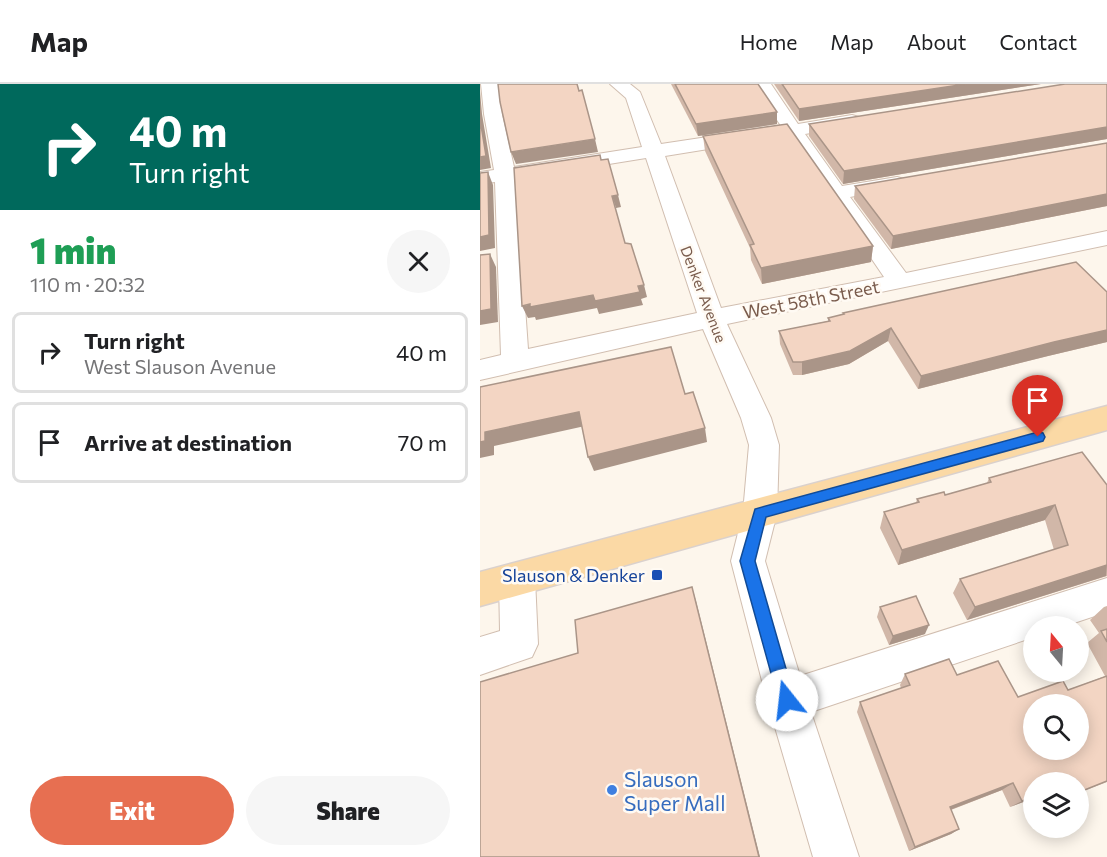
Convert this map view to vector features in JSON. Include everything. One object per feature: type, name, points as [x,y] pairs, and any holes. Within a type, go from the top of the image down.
[{"type":"main road","points":[[480,589],[1107,418]]},
{"type":"street","points":[[490,84],[486,115],[505,174],[499,257],[514,363]]},
{"type":"street","name":"Denker Avenue","points":[[619,84],[634,96],[712,319],[756,418],[764,445],[760,513],[748,561],[787,700],[836,857]]},
{"type":"street","points":[[762,84],[836,194],[900,282]]},
{"type":"street","points":[[480,178],[872,117]]},
{"type":"street","points":[[836,194],[918,179]]},
{"type":"street","name":"West 58th Street","points":[[480,370],[712,319],[1107,238]]},
{"type":"street","points":[[480,656],[519,644],[517,579]]},
{"type":"street","points":[[787,700],[1107,595]]},
{"type":"building","points":[[498,84],[577,84],[579,91],[582,90],[595,139],[511,152]]},
{"type":"building","points":[[675,84],[758,84],[777,112],[696,124]]},
{"type":"building","points":[[782,84],[966,84],[799,109]]},
{"type":"building","points":[[1065,84],[1107,84],[1107,127],[844,171],[809,124]]},
{"type":"building","points":[[480,119],[486,156],[480,157]]},
{"type":"building","points":[[787,124],[873,246],[761,268],[750,245],[754,244],[703,136]]},
{"type":"building","points":[[1107,143],[1107,194],[893,236],[855,186]]},
{"type":"building","points":[[600,155],[601,160],[608,159],[618,195],[612,196],[625,243],[631,244],[644,285],[638,286],[640,292],[595,301],[593,295],[530,307],[530,304],[522,306],[514,168]]},
{"type":"building","points":[[488,172],[489,235],[480,237],[480,173]]},
{"type":"building","points":[[490,254],[491,309],[480,311],[480,255]]},
{"type":"building","points":[[1076,262],[1107,292],[1107,330],[921,376],[891,328],[850,351],[802,362],[793,362],[779,331],[830,321],[828,318],[843,313]]},
{"type":"building","points":[[671,347],[685,394],[693,392],[705,428],[588,457],[579,412],[485,432],[485,441],[480,442],[480,387]]},
{"type":"building","points":[[1082,452],[1107,485],[1107,565],[975,607],[960,579],[1068,545],[1055,505],[902,550],[884,512],[919,502],[917,499],[944,492],[945,495],[991,482],[989,478]]},
{"type":"building","name":"Slauson Super Mall","points":[[692,587],[759,857],[480,857],[480,682],[578,653],[575,620]]},
{"type":"building","points":[[916,596],[929,625],[893,636],[880,607]]},
{"type":"building","points":[[1107,629],[1107,642],[1101,631]]},
{"type":"building","points":[[949,659],[957,675],[998,661],[1018,697],[1023,695],[1023,760],[1089,760],[1089,694],[1026,694],[1060,682],[1064,682],[1068,690],[1107,676],[1107,781],[1089,788],[1089,772],[1023,772],[1023,801],[1013,783],[950,807],[959,829],[915,847],[860,702],[910,685],[905,674]]},
{"type":"place","name":"Slauson & Denker","points":[[657,575]]},
{"type":"place","name":"Slauson Super Mall","points":[[612,790]]},
{"type":"route","points":[[787,700],[748,561],[760,513],[1038,437]]}]
